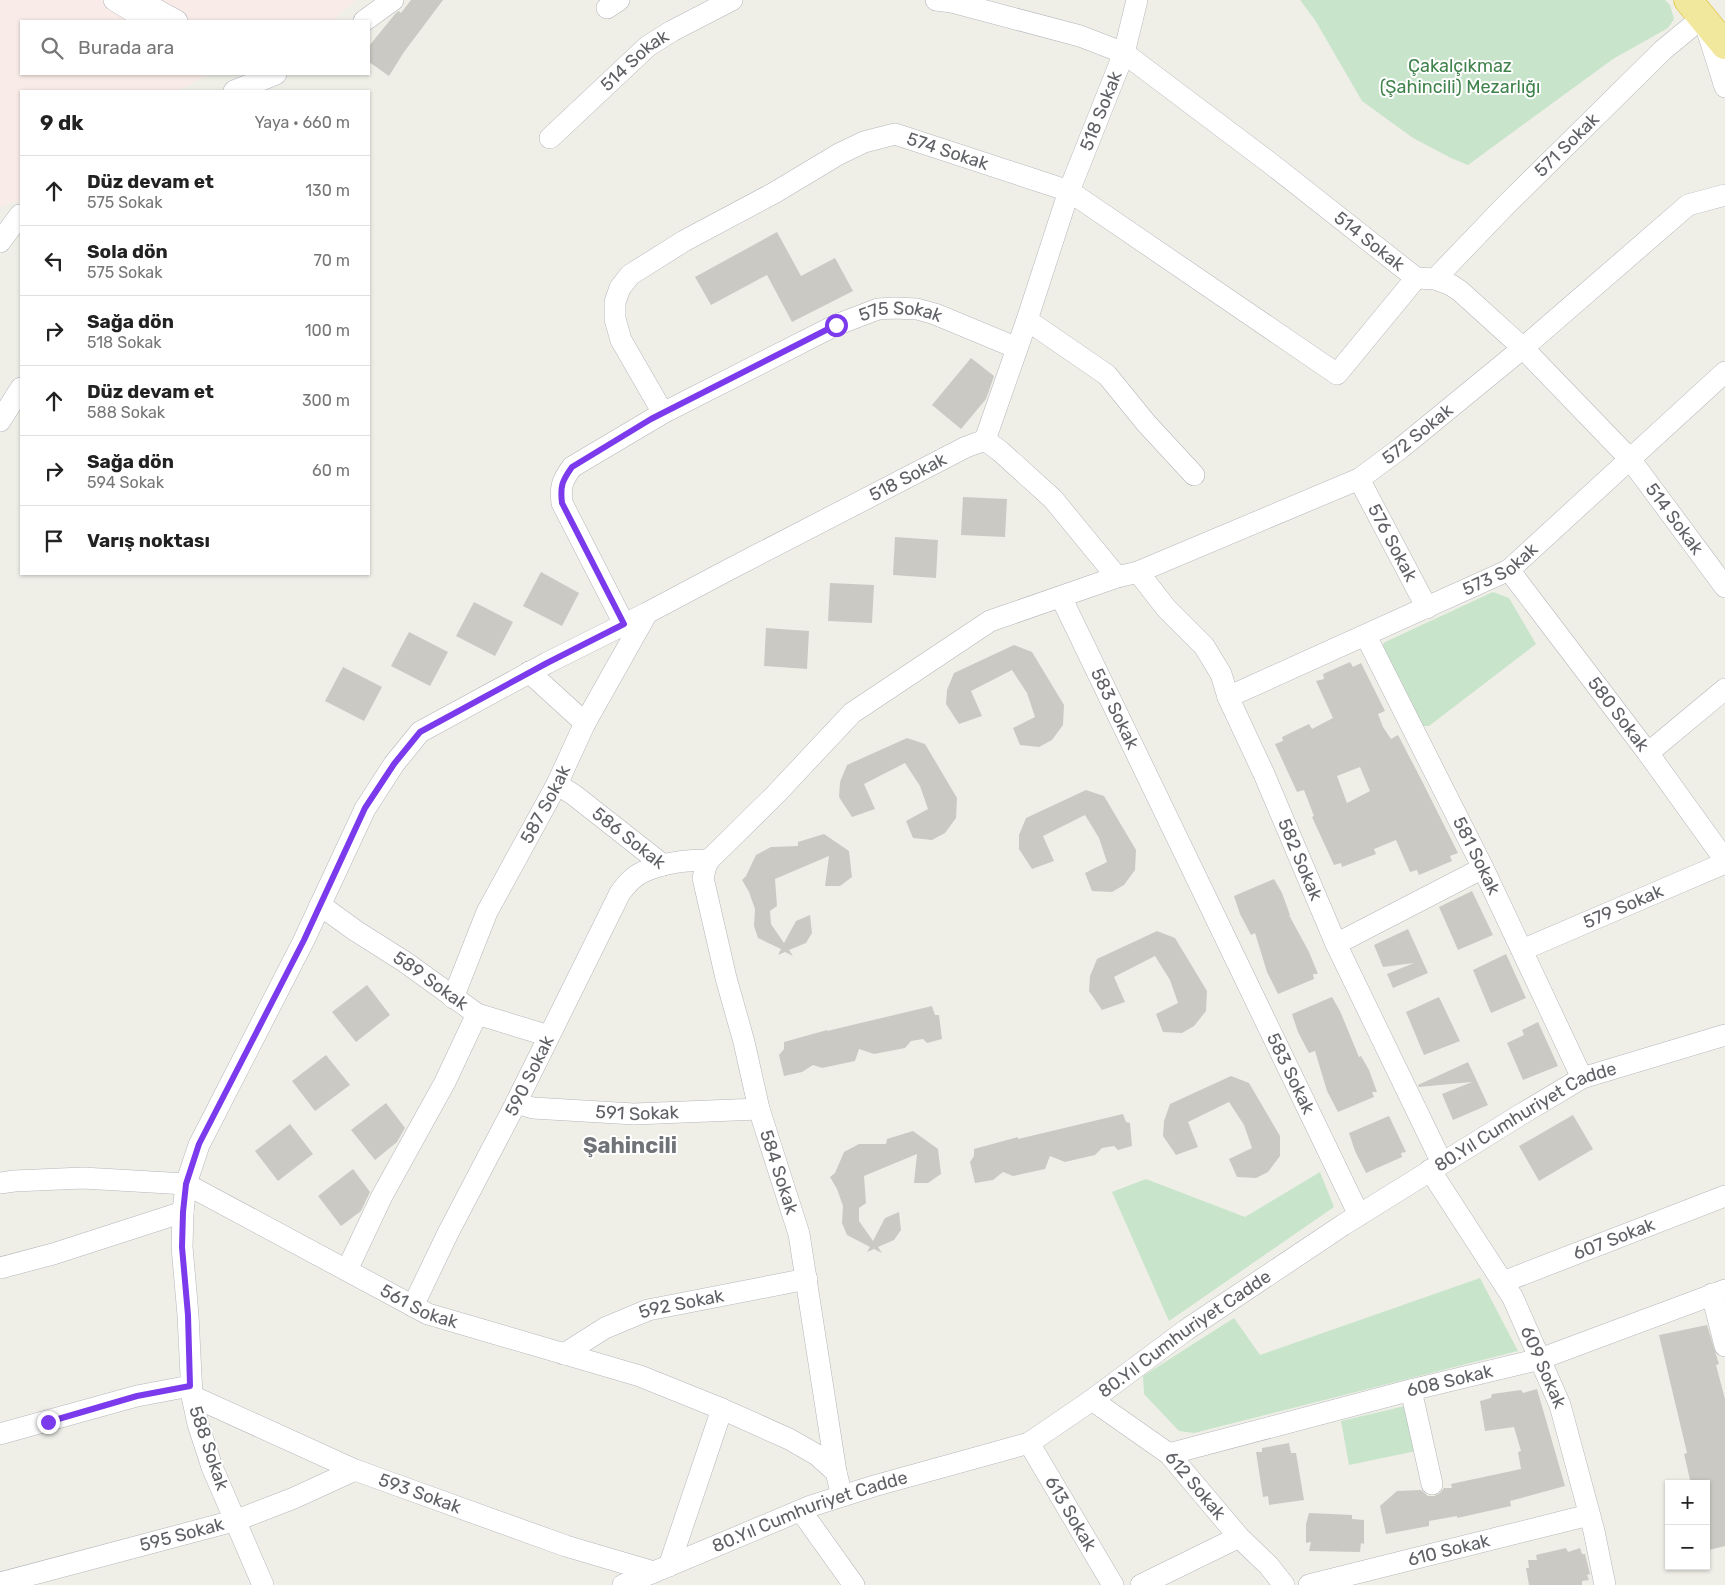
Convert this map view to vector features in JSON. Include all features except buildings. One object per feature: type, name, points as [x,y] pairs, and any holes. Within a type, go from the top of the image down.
[{"type":"highway","points":[[1695,9],[1725,45]]},
{"type":"street","points":[[114,0],[146,20]]},
{"type":"street","points":[[139,0],[175,20]]},
{"type":"street","points":[[365,20],[393,0]]},
{"type":"street","name":"514 Sokak","points":[[550,138],[648,46],[732,0]]},
{"type":"street","name":"514 Sokak","points":[[936,0],[952,2],[1080,36],[1124,53],[1426,278],[1451,285],[1467,295],[1523,348],[1630,459],[1725,587]]},
{"type":"street","name":"518 Sokak","points":[[420,732],[530,672],[966,447],[985,440],[1027,320],[1069,190],[1124,53],[1137,0]]},
{"type":"street","points":[[1695,9],[1725,87]]},
{"type":"street","name":"571 Sokak","points":[[1337,374],[1426,278],[1505,206],[1663,50],[1695,9]]},
{"type":"street","points":[[235,90],[246,78],[268,75]]},
{"type":"street","name":"574 Sokak","points":[[662,413],[621,340],[615,319],[614,302],[620,288],[630,275],[684,241],[774,193],[839,154],[864,142],[895,134],[1069,190],[1337,374]]},
{"type":"street","name":"572 Sokak","points":[[1061,597],[1117,577],[1138,572],[1359,479],[1402,448],[1523,348],[1688,205],[1725,195]]},
{"type":"street","points":[[0,242],[14,216]]},
{"type":"street","name":"575 Sokak","points":[[624,624],[562,503],[560,490],[563,479],[572,467],[662,413],[836,325],[878,309],[895,308],[936,314],[1017,348]]},
{"type":"street","points":[[1027,320],[1107,375],[1146,423],[1194,475]]},
{"type":"street","name":"573 Sokak","points":[[1228,697],[1510,570],[1725,372]]},
{"type":"street","points":[[0,421],[20,390]]},
{"type":"street","points":[[985,440],[1000,451],[1053,499],[1117,577]]},
{"type":"street","name":"576 Sokak","points":[[1359,479],[1427,608]]},
{"type":"street","name":"580 Sokak","points":[[1510,570],[1648,754],[1725,861]]},
{"type":"street","name":"582 Sokak","points":[[1138,572],[1166,608],[1204,646],[1221,674],[1228,697],[1264,774],[1336,944],[1436,1167]]},
{"type":"street","points":[[711,858],[775,795],[852,713],[990,621],[1061,597]]},
{"type":"street","name":"583 Sokak","points":[[1061,597],[1359,1215]]},
{"type":"street","name":"587 Sokak","points":[[454,998],[487,912],[557,784],[585,723],[647,613]]},
{"type":"street","name":"581 Sokak","points":[[1366,636],[1483,868],[1582,1078]]},
{"type":"street","points":[[530,672],[585,723]]},
{"type":"street","points":[[1648,754],[1725,689]]},
{"type":"street","name":"588 Sokak","points":[[264,1585],[237,1520],[212,1467],[198,1424],[191,1391],[188,1315],[182,1247],[186,1184],[199,1144],[304,940],[365,808],[394,764],[420,732]]},
{"type":"street","name":"586 Sokak","points":[[557,784],[574,795],[662,865],[711,858]]},
{"type":"street","name":"584 Sokak","points":[[711,858],[703,878],[759,1109],[799,1234],[836,1472],[842,1496]]},
{"type":"street","name":"579 Sokak","points":[[1522,950],[1725,861]]},
{"type":"street","name":"590 Sokak","points":[[413,1306],[620,893],[629,881],[642,872],[662,865]]},
{"type":"street","points":[[1336,944],[1483,868]]},
{"type":"street","name":"589 Sokak","points":[[320,905],[356,931],[405,962],[477,1014],[549,1036]]},
{"type":"street","points":[[347,1270],[382,1196],[445,1082],[477,1014]]},
{"type":"street","name":"80.Yıl Cumhuriyet Cadde","points":[[623,1585],[801,1511],[842,1496],[1030,1442],[1092,1400],[1186,1330],[1359,1215],[1582,1078],[1725,1035]]},
{"type":"street","name":"591 Sokak","points":[[516,1103],[533,1108],[634,1114],[759,1109]]},
{"type":"street","name":"609 Sokak","points":[[1436,1167],[1513,1298],[1560,1405],[1594,1531],[1605,1585]]},
{"type":"street","name":"561 Sokak","points":[[0,1183],[83,1178],[186,1184],[428,1314],[640,1376],[722,1409],[789,1439],[816,1455],[836,1472]]},
{"type":"street","name":"607 Sokak","points":[[1502,1282],[1725,1196]]},
{"type":"street","points":[[0,1268],[53,1254],[183,1212]]},
{"type":"street","name":"592 Sokak","points":[[564,1354],[605,1328],[648,1310],[807,1280]]},
{"type":"street","points":[[1719,1292],[1725,1346]]},
{"type":"street","name":"608 Sokak","points":[[1170,1454],[1411,1390],[1540,1359],[1719,1292]]},
{"type":"street","points":[[1411,1390],[1432,1484]]},
{"type":"street","points":[[0,1434],[137,1396],[191,1391]]},
{"type":"street","name":"593 Sokak","points":[[191,1391],[355,1470],[566,1546],[662,1569]]},
{"type":"street","name":"612 Sokak","points":[[1092,1400],[1170,1454],[1238,1537],[1269,1566],[1284,1585]]},
{"type":"street","points":[[662,1569],[722,1409]]},
{"type":"street","name":"613 Sokak","points":[[1030,1442],[1113,1585]]},
{"type":"street","name":"595 Sokak","points":[[0,1583],[237,1520],[302,1495],[355,1470]]},
{"type":"street","points":[[801,1511],[854,1585]]},
{"type":"street","name":"610 Sokak","points":[[1309,1585],[1589,1515]]},
{"type":"street","points":[[1141,1585],[1238,1537]]},
{"type":"shaded area","points":[[0,0],[355,0],[334,20],[20,20],[20,75],[208,75],[179,90],[20,90],[20,200],[0,207]]},
{"type":"green space","name":"Çakalçıkmaz (Şahincili) Mezarlığı","points":[[1300,0],[1665,0],[1670,5],[1674,19],[1668,28],[1613,59],[1468,165],[1413,138],[1362,101],[1315,20]]},
{"type":"green space","points":[[1493,592],[1509,598],[1536,644],[1429,726],[1419,726],[1379,649],[1385,642]]},
{"type":"green space","points":[[1320,1172],[1334,1207],[1169,1321],[1112,1192],[1146,1179],[1245,1217]]},
{"type":"green space","points":[[1480,1278],[1518,1351],[1194,1433],[1179,1431],[1144,1394],[1143,1376],[1234,1318],[1260,1355]]},
{"type":"green space","points":[[1405,1406],[1416,1451],[1349,1465],[1341,1421]]},
{"type":"district","name":"Şahincili","points":[[630,1145]]},
{"type":"route","points":[[48,1422],[137,1396],[190,1386],[188,1315],[182,1247],[183,1212],[186,1184],[199,1144],[229,1089],[304,940],[365,808],[394,764],[420,732],[547,663],[624,624],[562,503],[560,490],[563,479],[572,467],[651,419],[836,325]]}]
